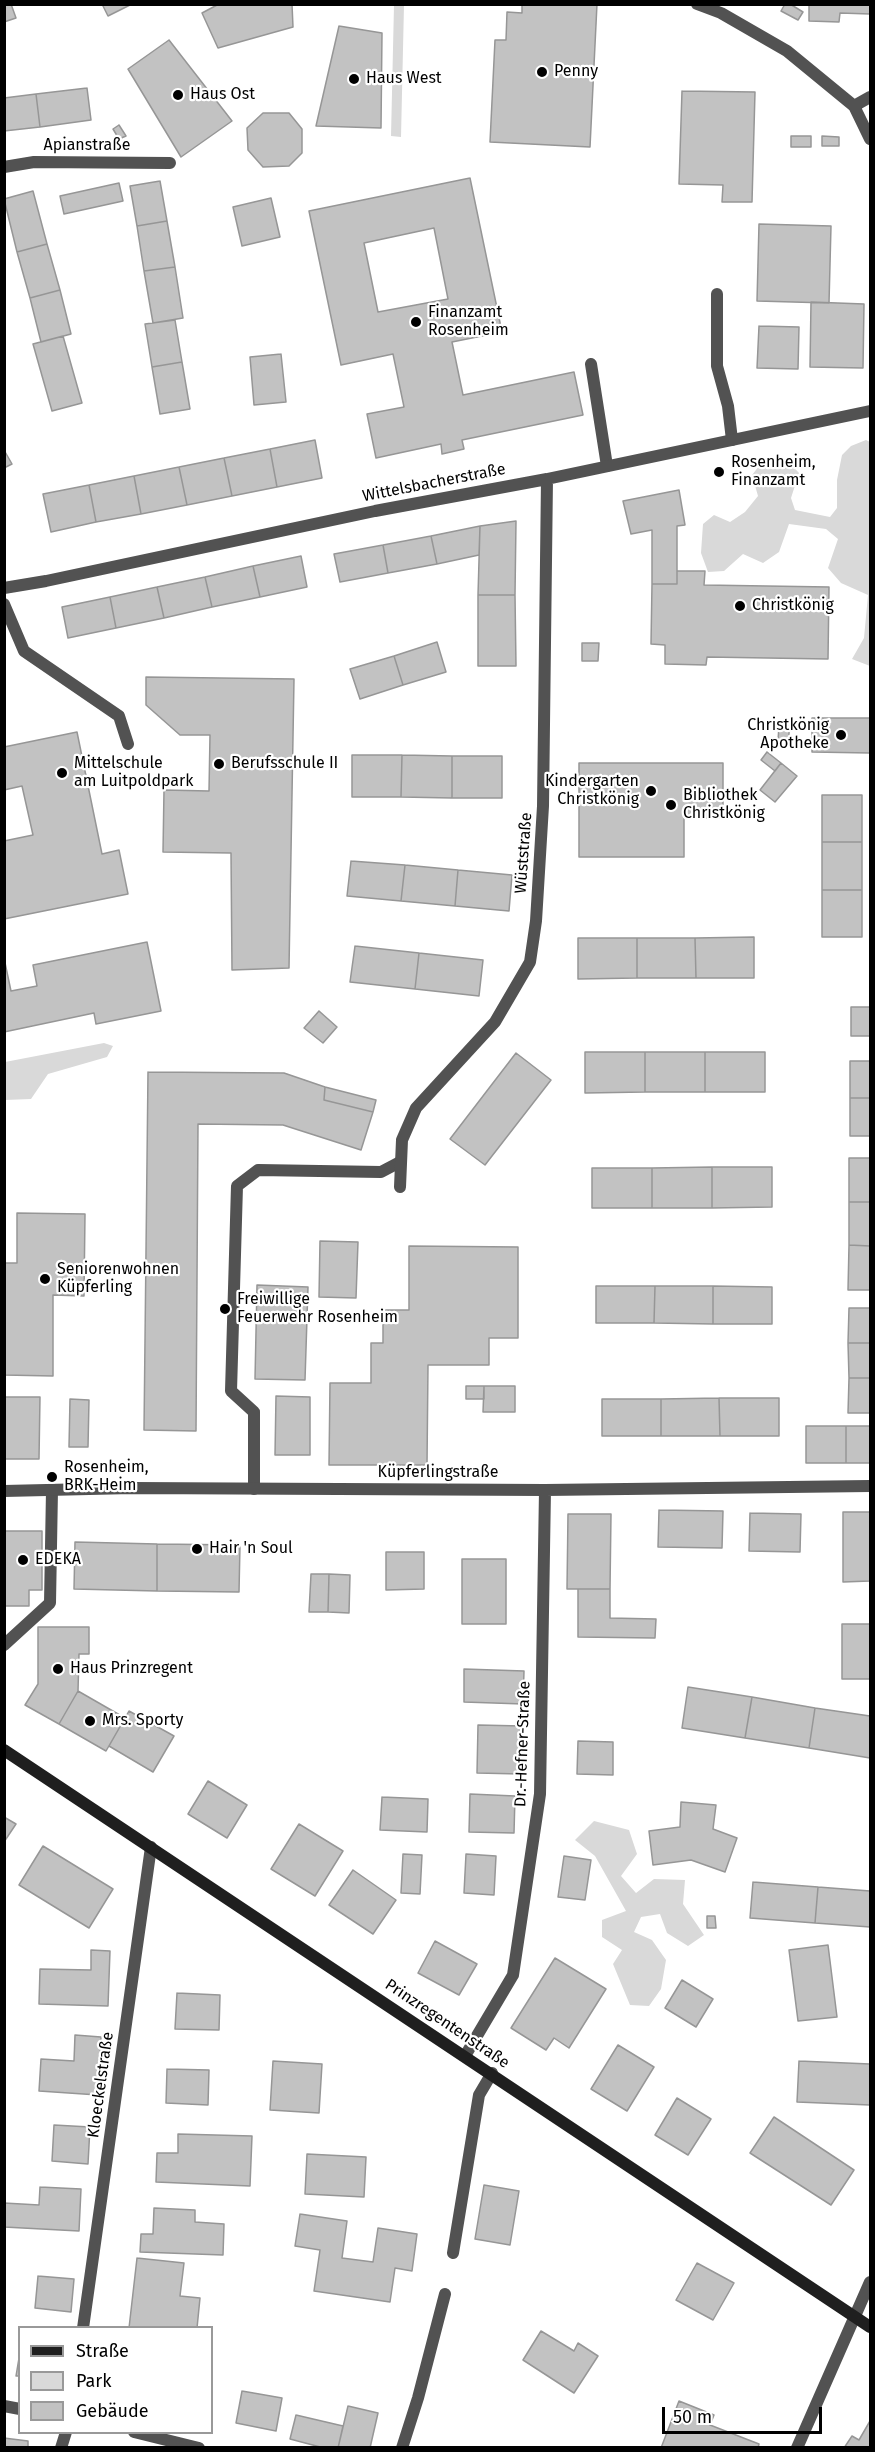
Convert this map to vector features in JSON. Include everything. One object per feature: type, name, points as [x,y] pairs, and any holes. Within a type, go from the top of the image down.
[{"type":"main road","name":"Prinzregentenstraße","points":[[4,1750],[870,2327]]},
{"type":"street","points":[[697,4],[721,14],[787,51],[854,106],[870,139]]},
{"type":"street","points":[[854,106],[870,97]]},
{"type":"street","name":"Apianstraße","points":[[4,167],[34,162],[170,163]]},
{"type":"street","points":[[717,294],[717,366],[728,406],[732,440]]},
{"type":"street","points":[[591,364],[607,466]]},
{"type":"street","name":"Wittelsbacherstraße","points":[[4,588],[375,510],[547,479],[870,411]]},
{"type":"street","name":"Wüststraße","points":[[399,1187],[402,1140],[416,1108],[495,1022],[530,962],[536,921],[543,806],[547,479]]},
{"type":"street","points":[[4,604],[24,651],[119,716],[128,744]]},
{"type":"street","points":[[254,1489],[254,1412],[231,1391],[237,1186],[258,1170],[381,1172],[400,1162]]},
{"type":"street","name":"Küpferlingstraße","points":[[4,1491],[545,1490],[870,1486]]},
{"type":"street","points":[[4,1645],[50,1604],[52,1490]]},
{"type":"street","name":"Dr.-Hefner-Straße","points":[[465,2056],[513,1975],[540,1794],[545,1490]]},
{"type":"street","name":"Kloeckelstraße","points":[[83,2326],[151,1847]]},
{"type":"street","points":[[453,2253],[479,2095],[492,2073]]},
{"type":"street","points":[[797,2448],[870,2282]]},
{"type":"street","points":[[402,2448],[418,2398],[445,2294]]},
{"type":"street","points":[[139,2434],[199,2448]]},
{"type":"green space","points":[[394,5],[404,5],[401,137],[391,136]]},
{"type":"green space","points":[[866,440],[870,442],[870,666],[852,659],[864,638],[868,595],[841,583],[828,568],[838,539],[826,529],[789,524],[779,552],[763,563],[743,554],[724,571],[708,572],[701,553],[703,524],[714,515],[730,522],[745,512],[758,496],[752,475],[763,461],[787,460],[799,473],[791,498],[795,510],[830,517],[837,508],[837,480],[842,455],[851,446]]},
{"type":"green space","points":[[104,1043],[113,1046],[107,1057],[48,1074],[31,1099],[5,1100],[5,1062]]},
{"type":"green space","points":[[594,1821],[629,1830],[637,1854],[621,1876],[636,1893],[654,1879],[685,1880],[683,1904],[704,1935],[688,1946],[667,1933],[660,1914],[641,1917],[634,1932],[652,1940],[666,1960],[661,1989],[649,2006],[630,2005],[613,1964],[622,1950],[602,1937],[602,1920],[626,1911],[595,1856],[575,1840]]},
{"type":"building","points":[[4,4],[11,4],[16,18],[4,22]]},
{"type":"building","points":[[102,4],[132,4],[108,16]]},
{"type":"building","points":[[219,4],[292,4],[293,27],[218,48],[202,13]]},
{"type":"building","points":[[522,4],[597,4],[590,147],[490,142],[495,40],[506,40],[507,12],[522,13]]},
{"type":"building","points":[[785,4],[790,4],[803,12],[798,20],[781,11]]},
{"type":"building","points":[[809,4],[870,4],[870,14],[840,13],[839,22],[809,21]]},
{"type":"building","name":"Haus West","points":[[339,26],[382,33],[381,128],[316,126]]},
{"type":"building","name":"Haus Ost","points":[[169,40],[232,121],[181,157],[128,69]]},
{"type":"building","points":[[87,88],[91,120],[40,127],[36,94]]},
{"type":"building","points":[[682,91],[755,92],[752,202],[722,202],[723,185],[679,184]]},
{"type":"building","points":[[36,94],[40,127],[4,131],[4,98]]},
{"type":"building","points":[[263,113],[289,113],[302,129],[302,153],[289,166],[263,167],[248,150],[247,128]]},
{"type":"building","points":[[119,125],[126,136],[119,139],[113,129]]},
{"type":"building","points":[[791,136],[811,136],[811,147],[791,147]]},
{"type":"building","points":[[822,136],[839,137],[839,146],[822,146]]},
{"type":"building","name":"Finanzamt Rosenheim","points":[[470,178],[502,332],[452,342],[463,395],[574,372],[583,415],[462,440],[464,449],[442,454],[441,444],[376,458],[367,414],[404,407],[393,354],[341,365],[309,211]],"holes":[[[434,228],[448,299],[378,312],[364,243]]]},
{"type":"building","points":[[160,181],[167,221],[137,226],[130,186]]},
{"type":"building","points":[[119,183],[123,201],[64,214],[60,196]]},
{"type":"building","points":[[33,191],[47,244],[17,252],[4,199]]},
{"type":"building","points":[[271,198],[280,237],[242,246],[233,207]]},
{"type":"building","points":[[167,221],[175,267],[144,271],[137,226]]},
{"type":"building","points":[[759,224],[831,226],[829,303],[757,301]]},
{"type":"building","points":[[47,244],[60,290],[30,298],[17,252]]},
{"type":"building","points":[[175,267],[183,318],[153,323],[144,271]]},
{"type":"building","points":[[60,290],[71,334],[41,342],[30,298]]},
{"type":"building","points":[[811,302],[864,304],[863,368],[810,367]]},
{"type":"building","points":[[175,320],[182,362],[152,367],[145,324]]},
{"type":"building","points":[[759,326],[799,327],[798,369],[757,368]]},
{"type":"building","points":[[63,336],[82,403],[52,411],[33,344]]},
{"type":"building","points":[[281,354],[286,402],[254,405],[250,357]]},
{"type":"building","points":[[182,362],[190,409],[160,414],[152,367]]},
{"type":"building","points":[[315,440],[322,478],[277,487],[270,449]]},
{"type":"building","points":[[270,449],[277,487],[232,496],[224,458]]},
{"type":"building","points":[[4,450],[12,464],[4,468]]},
{"type":"building","points":[[224,458],[232,496],[187,505],[179,467]]},
{"type":"building","points":[[179,467],[187,505],[141,514],[134,476]]},
{"type":"building","points":[[134,476],[141,514],[96,522],[89,485]]},
{"type":"building","points":[[89,485],[96,522],[51,532],[43,494]]},
{"type":"building","points":[[679,490],[685,525],[677,526],[677,584],[652,584],[652,530],[631,534],[623,501]]},
{"type":"building","points":[[516,521],[515,595],[478,595],[480,526]]},
{"type":"building","points":[[480,526],[479,555],[437,564],[431,536]]},
{"type":"building","points":[[431,536],[437,564],[388,573],[383,545]]},
{"type":"building","points":[[383,545],[388,573],[340,582],[334,554]]},
{"type":"building","points":[[301,556],[307,587],[260,597],[253,566]]},
{"type":"building","points":[[253,566],[260,597],[212,607],[205,577]]},
{"type":"building","name":"Christkönig","points":[[677,571],[705,571],[704,585],[829,587],[828,659],[707,657],[706,665],[665,664],[665,645],[651,644],[652,584],[677,584]]},
{"type":"building","points":[[205,577],[212,607],[164,618],[157,587]]},
{"type":"building","points":[[157,587],[164,618],[116,628],[110,597]]},
{"type":"building","points":[[478,595],[515,595],[516,666],[478,666]]},
{"type":"building","points":[[110,597],[116,628],[68,638],[62,607]]},
{"type":"building","points":[[437,642],[446,672],[403,685],[394,656]]},
{"type":"building","points":[[582,643],[599,643],[598,661],[582,661]]},
{"type":"building","points":[[394,656],[403,685],[360,699],[350,669]]},
{"type":"building","points":[[146,677],[294,679],[289,968],[232,970],[231,853],[163,852],[164,790],[209,791],[210,735],[180,735],[146,705]]},
{"type":"building","name":"Christkönig Apotheke","points":[[812,718],[870,718],[870,753],[812,752]]},
{"type":"building","points":[[779,725],[789,726],[789,741],[778,741]]},
{"type":"building","points":[[77,732],[102,854],[119,850],[128,894],[4,919],[4,841],[33,835],[22,786],[4,790],[4,747]]},
{"type":"building","points":[[767,752],[781,763],[775,771],[761,760]]},
{"type":"building","points":[[352,755],[402,755],[401,797],[352,797]]},
{"type":"building","points":[[402,755],[452,756],[452,798],[401,797]]},
{"type":"building","points":[[452,756],[502,756],[502,798],[452,798]]},
{"type":"building","name":"Kindergarten Christkönig","points":[[579,763],[723,763],[723,818],[684,818],[684,857],[579,857]]},
{"type":"building","points":[[781,763],[797,776],[775,802],[760,790]]},
{"type":"building","points":[[822,795],[862,795],[862,842],[822,842]]},
{"type":"building","points":[[822,842],[862,842],[862,890],[822,890]]},
{"type":"building","points":[[351,861],[405,865],[401,901],[347,896]]},
{"type":"building","points":[[405,865],[458,870],[455,906],[401,901]]},
{"type":"building","points":[[458,870],[512,875],[509,911],[455,906]]},
{"type":"building","points":[[822,890],[862,890],[862,937],[822,937]]},
{"type":"building","points":[[754,937],[754,978],[696,978],[695,938]]},
{"type":"building","points":[[578,938],[637,938],[637,978],[578,979]]},
{"type":"building","points":[[637,938],[695,938],[696,978],[637,978]]},
{"type":"building","points":[[147,942],[161,1011],[96,1024],[94,1013],[4,1032],[4,958],[11,991],[37,986],[33,965]]},
{"type":"building","points":[[355,946],[419,953],[415,989],[350,982]]},
{"type":"building","points":[[419,953],[483,960],[479,996],[415,989]]},
{"type":"building","points":[[851,1007],[870,1007],[870,1036],[851,1036]]},
{"type":"building","points":[[319,1011],[337,1027],[323,1043],[304,1028]]},
{"type":"building","points":[[585,1052],[645,1052],[645,1092],[585,1093]]},
{"type":"building","points":[[645,1052],[705,1052],[705,1092],[645,1092]]},
{"type":"building","points":[[705,1052],[765,1052],[765,1092],[705,1092]]},
{"type":"building","points":[[516,1053],[551,1080],[485,1165],[450,1139]]},
{"type":"building","points":[[850,1061],[870,1061],[870,1098],[850,1098]]},
{"type":"building","points":[[148,1072],[284,1073],[325,1087],[324,1100],[373,1112],[361,1150],[283,1125],[198,1124],[196,1431],[144,1430]]},
{"type":"building","points":[[325,1087],[376,1100],[373,1112],[324,1100]]},
{"type":"building","points":[[850,1098],[870,1098],[870,1136],[850,1136]]},
{"type":"building","points":[[849,1158],[870,1158],[870,1202],[849,1202]]},
{"type":"building","points":[[712,1167],[772,1167],[772,1207],[712,1208]]},
{"type":"building","points":[[712,1167],[712,1208],[652,1208],[652,1168]]},
{"type":"building","points":[[592,1168],[652,1168],[652,1208],[592,1208]]},
{"type":"building","points":[[849,1202],[870,1202],[870,1246],[849,1245]]},
{"type":"building","name":"Seniorenwohnen Küpferling","points":[[17,1213],[85,1214],[84,1296],[53,1295],[53,1376],[4,1375],[4,1263],[17,1263]]},
{"type":"building","points":[[320,1241],[358,1242],[356,1298],[319,1297]]},
{"type":"building","points":[[849,1245],[870,1246],[870,1290],[848,1290]]},
{"type":"building","points":[[409,1246],[518,1247],[518,1338],[489,1338],[489,1365],[428,1365],[427,1465],[329,1465],[330,1383],[371,1383],[371,1343],[383,1343],[383,1310],[409,1310]]},
{"type":"building","points":[[257,1285],[308,1287],[305,1380],[255,1379]]},
{"type":"building","points":[[596,1286],[655,1286],[654,1323],[596,1323]]},
{"type":"building","points":[[655,1286],[713,1286],[713,1324],[654,1323]]},
{"type":"building","points":[[713,1286],[772,1287],[772,1324],[713,1324]]},
{"type":"building","points":[[849,1308],[870,1308],[870,1343],[848,1343]]},
{"type":"building","points":[[848,1343],[870,1343],[870,1378],[849,1378]]},
{"type":"building","points":[[849,1378],[870,1378],[870,1413],[848,1413]]},
{"type":"building","points":[[466,1386],[484,1386],[484,1399],[466,1399]]},
{"type":"building","points":[[484,1386],[515,1386],[515,1412],[483,1412]]},
{"type":"building","points":[[276,1396],[310,1397],[310,1455],[275,1455]]},
{"type":"building","points":[[4,1397],[40,1397],[39,1459],[4,1459]]},
{"type":"building","points":[[719,1398],[779,1398],[779,1436],[720,1436]]},
{"type":"building","points":[[719,1398],[720,1436],[661,1436],[661,1399]]},
{"type":"building","points":[[70,1399],[89,1400],[88,1447],[69,1447]]},
{"type":"building","points":[[602,1399],[661,1399],[661,1436],[602,1436]]},
{"type":"building","points":[[806,1426],[846,1426],[846,1463],[806,1463]]},
{"type":"building","points":[[846,1426],[870,1426],[870,1463],[846,1463]]},
{"type":"building","points":[[659,1510],[723,1511],[722,1548],[658,1547]]},
{"type":"building","points":[[843,1512],[870,1512],[870,1581],[843,1582]]},
{"type":"building","points":[[750,1513],[801,1514],[800,1552],[749,1551]]},
{"type":"building","points":[[568,1514],[611,1514],[610,1589],[567,1589]]},
{"type":"building","name":"EDEKA","points":[[4,1531],[42,1531],[42,1590],[29,1590],[29,1606],[4,1606]]},
{"type":"building","points":[[75,1542],[157,1544],[157,1591],[74,1589]]},
{"type":"building","points":[[157,1544],[240,1545],[239,1592],[157,1591]]},
{"type":"building","points":[[386,1552],[424,1552],[424,1589],[386,1590]]},
{"type":"building","points":[[462,1559],[506,1559],[506,1624],[462,1624]]},
{"type":"building","points":[[311,1574],[329,1574],[328,1612],[309,1612]]},
{"type":"building","points":[[329,1574],[350,1575],[349,1613],[328,1612]]},
{"type":"building","points":[[578,1589],[610,1589],[610,1618],[656,1619],[655,1638],[578,1637]]},
{"type":"building","points":[[842,1624],[870,1624],[870,1679],[842,1679]]},
{"type":"building","name":"Haus Prinzregent","points":[[38,1627],[89,1627],[89,1654],[79,1654],[78,1691],[59,1724],[25,1705],[38,1684]]},
{"type":"building","points":[[464,1669],[524,1671],[523,1704],[464,1702]]},
{"type":"building","points":[[688,1687],[752,1697],[745,1738],[682,1728]]},
{"type":"building","points":[[78,1691],[125,1718],[106,1751],[59,1724]]},
{"type":"building","points":[[752,1697],[815,1708],[809,1748],[745,1738]]},
{"type":"building","points":[[815,1708],[870,1716],[870,1758],[809,1748]]},
{"type":"building","points":[[129,1711],[174,1736],[153,1772],[109,1746]]},
{"type":"building","points":[[478,1725],[522,1726],[521,1774],[477,1773]]},
{"type":"building","points":[[578,1741],[613,1742],[613,1775],[577,1774]]},
{"type":"building","points":[[208,1781],[247,1805],[227,1838],[188,1814]]},
{"type":"building","points":[[470,1794],[515,1796],[514,1833],[469,1832]]},
{"type":"building","points":[[382,1797],[428,1799],[427,1832],[380,1830]]},
{"type":"building","points":[[681,1802],[716,1805],[713,1829],[737,1838],[725,1872],[691,1860],[653,1865],[649,1831],[680,1827]]},
{"type":"building","points":[[4,1817],[16,1824],[4,1842]]},
{"type":"building","points":[[299,1824],[343,1851],[315,1896],[271,1869]]},
{"type":"building","points":[[43,1846],[113,1889],[89,1928],[19,1885]]},
{"type":"building","points":[[403,1854],[422,1855],[420,1894],[401,1893]]},
{"type":"building","points":[[466,1854],[496,1856],[494,1895],[464,1893]]},
{"type":"building","points":[[564,1856],[591,1860],[585,1900],[558,1897]]},
{"type":"building","points":[[353,1870],[396,1900],[373,1934],[329,1905]]},
{"type":"building","points":[[753,1882],[818,1887],[815,1923],[750,1918]]},
{"type":"building","points":[[818,1887],[870,1891],[870,1927],[815,1923]]},
{"type":"building","points":[[707,1916],[715,1916],[716,1928],[707,1928]]},
{"type":"building","points":[[435,1941],[477,1964],[459,1995],[418,1973]]},
{"type":"building","points":[[828,1945],[837,2017],[798,2021],[789,1950]]},
{"type":"building","points":[[91,1950],[110,1951],[108,2006],[39,2004],[40,1969],[91,1970]]},
{"type":"building","points":[[555,1958],[606,1989],[569,2048],[554,2038],[546,2050],[511,2028]]},
{"type":"building","points":[[682,1980],[713,1999],[696,2027],[665,2008]]},
{"type":"building","points":[[177,1993],[220,1995],[219,2030],[175,2029]]},
{"type":"building","points":[[75,2035],[101,2037],[98,2095],[39,2091],[41,2059],[74,2061]]},
{"type":"building","points":[[618,2045],[654,2067],[627,2111],[591,2089]]},
{"type":"building","points":[[273,2061],[322,2064],[319,2113],[270,2110]]},
{"type":"building","points":[[799,2061],[870,2064],[870,2105],[797,2102]]},
{"type":"building","points":[[167,2069],[209,2070],[208,2105],[166,2103]]},
{"type":"building","points":[[677,2098],[711,2119],[688,2155],[655,2135]]},
{"type":"building","points":[[774,2117],[854,2170],[831,2205],[750,2153]]},
{"type":"building","points":[[54,2125],[90,2127],[88,2164],[52,2161]]},
{"type":"building","points":[[178,2134],[252,2136],[250,2186],[156,2182],[157,2153],[178,2153]]},
{"type":"building","points":[[307,2154],[366,2157],[364,2197],[305,2194]]},
{"type":"building","points":[[484,2185],[519,2191],[510,2245],[475,2239]]},
{"type":"building","points":[[40,2187],[81,2189],[79,2231],[4,2227],[4,2203],[39,2205]]},
{"type":"building","points":[[154,2208],[195,2210],[195,2222],[224,2224],[223,2255],[140,2252],[141,2234],[153,2234]]},
{"type":"building","points":[[300,2214],[347,2221],[342,2258],[373,2262],[378,2228],[417,2234],[412,2271],[395,2268],[390,2302],[314,2291],[320,2250],[295,2246]]},
{"type":"building","points":[[137,2258],[184,2263],[180,2296],[200,2298],[197,2326],[129,2326]]},
{"type":"building","points":[[697,2263],[734,2283],[713,2320],[676,2300]]},
{"type":"building","points":[[38,2276],[74,2279],[71,2312],[35,2308]]},
{"type":"building","points":[[541,2331],[574,2351],[578,2343],[598,2356],[574,2393],[523,2360]]},
{"type":"building","points":[[242,2391],[282,2398],[276,2431],[236,2423]]},
{"type":"building","points":[[679,2401],[714,2415],[710,2425],[759,2444],[758,2448],[661,2448]]},
{"type":"building","points":[[348,2406],[378,2413],[370,2448],[338,2448]]},
{"type":"building","points":[[296,2415],[343,2426],[338,2448],[324,2448],[290,2439]]},
{"type":"building","points":[[870,2421],[870,2448],[844,2448],[852,2436],[859,2440]]},
{"type":"building","points":[[4,2438],[28,2441],[28,2448],[4,2448]]},
{"type":"place","name":"Penny","points":[[542,72]]},
{"type":"place","name":"Haus West","points":[[354,79]]},
{"type":"place","name":"Haus Ost","points":[[178,95]]},
{"type":"place","name":"Finanzamt Rosenheim","points":[[416,322]]},
{"type":"place","name":"Rosenheim, Finanzamt","points":[[719,472]]},
{"type":"place","name":"Christkönig","points":[[740,606]]},
{"type":"place","name":"Christkönig Apotheke","points":[[841,735]]},
{"type":"place","name":"Berufsschule II","points":[[219,764]]},
{"type":"place","name":"Mittelschule am Luitpoldpark","points":[[62,773]]},
{"type":"place","name":"Kindergarten Christkönig","points":[[651,791]]},
{"type":"place","name":"Bibliothek Christkönig","points":[[671,805]]},
{"type":"place","name":"Seniorenwohnen Küpferling","points":[[45,1279]]},
{"type":"place","name":"Freiwillige Feuerwehr Rosenheim","points":[[225,1309]]},
{"type":"place","name":"Rosenheim, BRK-Heim","points":[[52,1477]]},
{"type":"place","name":"Hair 'n Soul","points":[[197,1549]]},
{"type":"place","name":"EDEKA","points":[[23,1560]]},
{"type":"place","name":"Haus Prinzregent","points":[[58,1669]]},
{"type":"place","name":"Mrs. Sporty","points":[[90,1721]]}]
